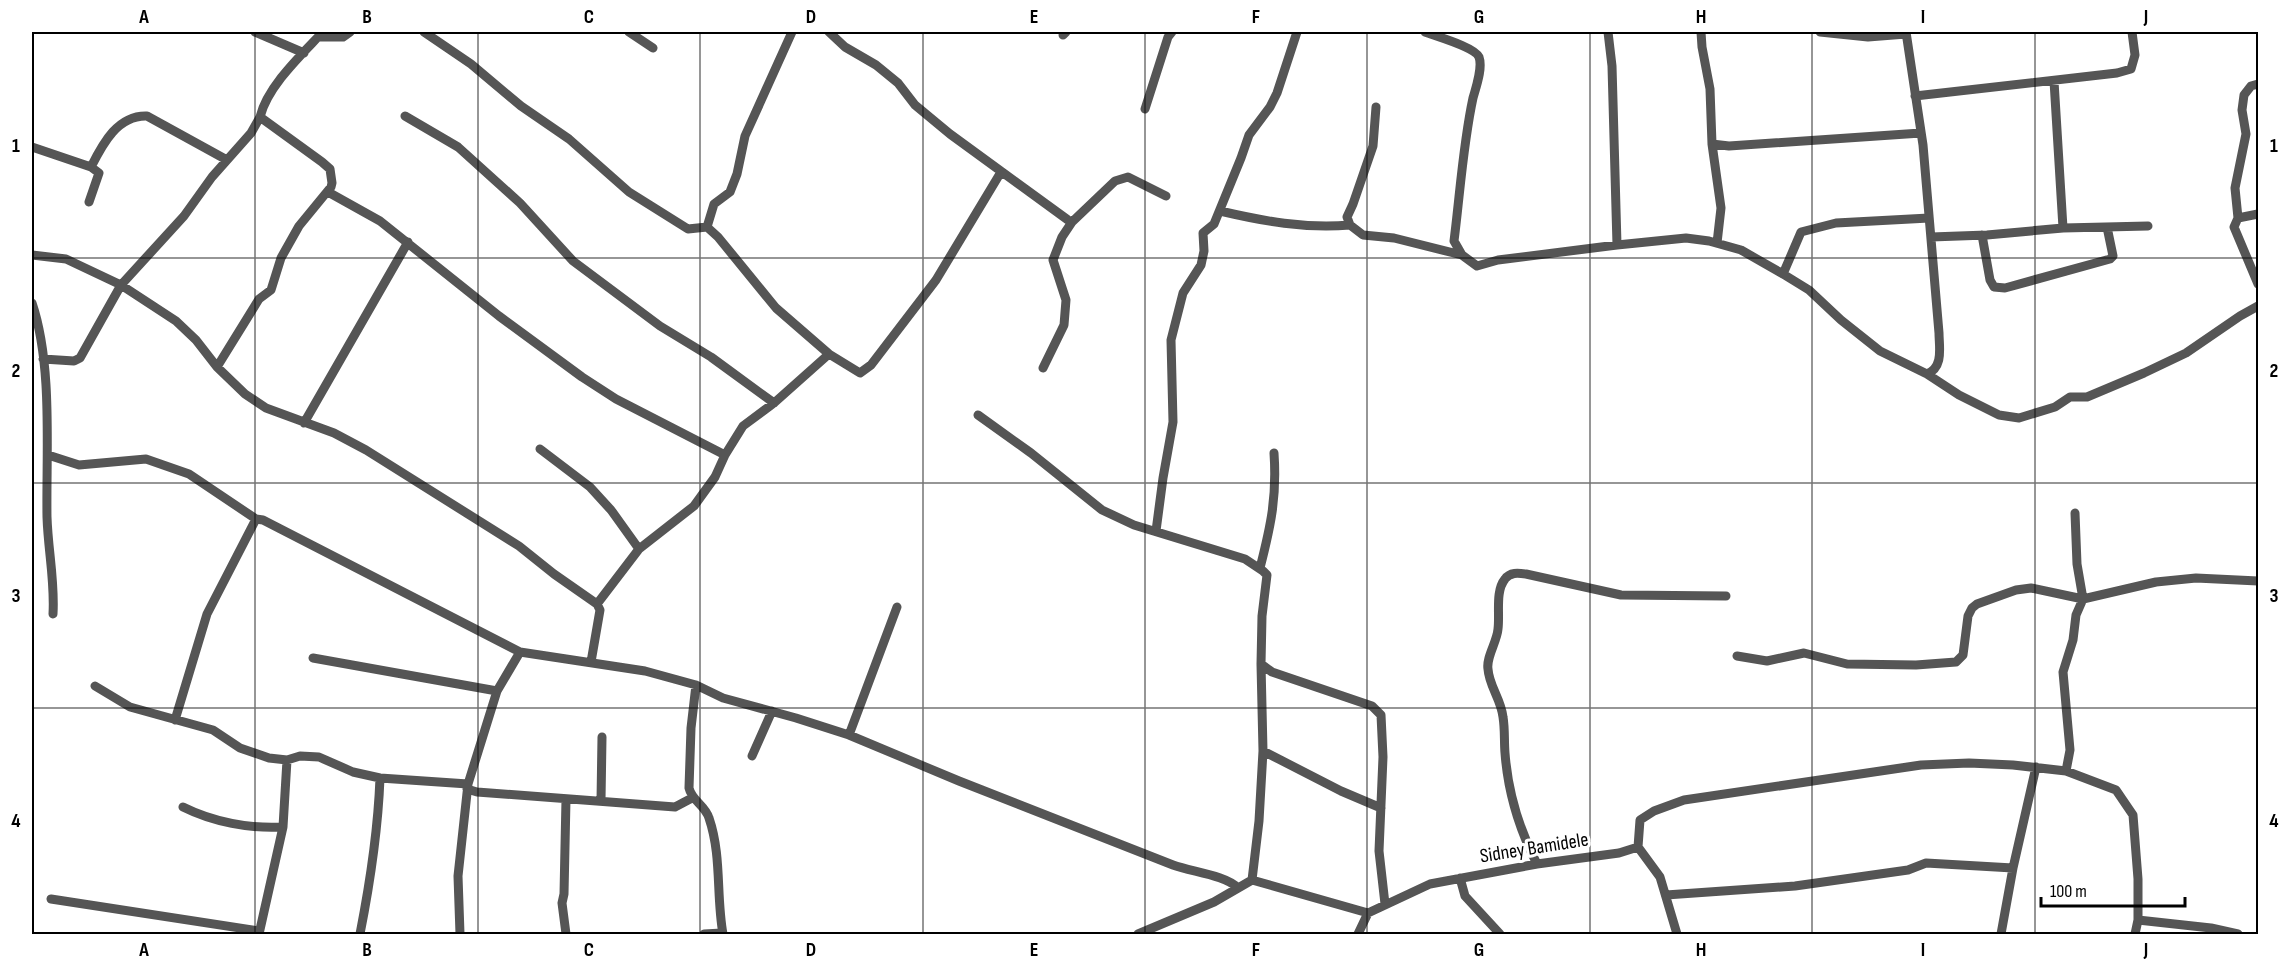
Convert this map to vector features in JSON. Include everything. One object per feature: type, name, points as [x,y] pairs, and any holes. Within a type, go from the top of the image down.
[{"type":"street","points":[[255,32],[304,52]]},
{"type":"street","points":[[43,359],[74,361],[80,358],[121,285],[184,216],[251,132],[272,91],[304,52],[318,37],[343,37],[350,32]]},
{"type":"street","points":[[424,32],[471,64],[521,106],[569,139],[629,192],[688,230],[707,227]]},
{"type":"street","points":[[629,32],[653,48]]},
{"type":"street","points":[[707,227],[714,204],[730,192],[746,136],[792,32]]},
{"type":"street","points":[[829,32],[845,47],[876,65],[898,83],[915,105],[1072,222]]},
{"type":"street","points":[[1145,109],[1168,37],[1172,32]]},
{"type":"street","points":[[1156,531],[1173,422],[1171,340],[1183,293],[1201,265],[1204,251],[1203,233],[1214,224],[1249,135],[1270,107],[1277,93],[1297,32]]},
{"type":"street","points":[[1425,32],[1474,51],[1479,58],[1479,74],[1472,105],[1454,241],[1462,255]]},
{"type":"street","points":[[1608,32],[1612,76],[1617,245]]},
{"type":"street","points":[[1701,32],[1710,89],[1712,144],[1721,208],[1717,243]]},
{"type":"street","points":[[1820,32],[1868,37],[1906,33],[1921,133],[1931,237],[1940,355],[1936,368],[1937,381]]},
{"type":"street","points":[[1915,96],[2054,81],[2131,69],[2135,55],[2132,32]]},
{"type":"street","points":[[2054,81],[2063,228]]},
{"type":"street","points":[[2259,84],[2251,86],[2247,91],[2242,110],[2246,134],[2235,188],[2238,218],[2234,226],[2259,284]]},
{"type":"street","points":[[1376,107],[1372,146],[1347,217],[1350,225],[1363,235],[1394,238],[1462,255],[1477,266],[1498,260],[1686,238],[1717,243],[1741,250],[1783,274],[1809,290],[1841,320],[1880,351],[1927,374],[1959,395],[1999,415],[2019,418],[2055,407],[2070,397],[2086,397],[2144,373],[2186,353],[2240,316],[2259,306]]},
{"type":"street","points":[[91,167],[102,144],[115,129],[135,116],[147,116],[227,160]]},
{"type":"street","points":[[405,116],[458,147],[520,203],[573,261],[660,326],[711,357],[774,403]]},
{"type":"street","points":[[217,367],[259,299],[271,290],[281,258],[299,226],[328,192],[332,183],[330,169],[303,146],[260,117]]},
{"type":"street","points":[[1712,144],[1738,145],[1921,133]]},
{"type":"street","points":[[32,147],[91,167],[99,173],[89,202]]},
{"type":"street","points":[[707,227],[718,237],[776,308],[829,354],[860,373],[871,365],[936,280],[1001,171]]},
{"type":"street","points":[[1043,368],[1064,325],[1066,300],[1053,260],[1062,237],[1072,222],[1115,180],[1128,177],[1166,196]]},
{"type":"street","points":[[328,192],[381,221],[500,316],[582,377],[616,399],[725,455]]},
{"type":"street","points":[[1220,211],[1261,221],[1320,228],[1350,225]]},
{"type":"street","points":[[2238,218],[2259,214]]},
{"type":"street","points":[[1783,274],[1801,232],[1836,224],[1929,218]]},
{"type":"street","points":[[1931,237],[2063,228],[2148,226]]},
{"type":"street","points":[[1982,235],[1990,280],[1994,287],[2005,288],[2110,259],[2113,251],[2107,227]]},
{"type":"street","points":[[304,423],[408,242]]},
{"type":"street","points":[[32,255],[66,259],[121,285],[176,321],[196,340],[217,367],[245,394],[266,408],[334,434],[366,450],[497,531],[597,604],[600,610],[591,662]]},
{"type":"street","points":[[32,303],[43,359],[48,455],[47,520],[55,590],[53,614]]},
{"type":"street","points":[[597,604],[639,549],[694,506],[715,477],[725,455],[743,426],[774,403],[829,354]]},
{"type":"street","points":[[1927,374],[1936,368]]},
{"type":"street","points":[[978,415],[1031,453],[1095,506],[1134,525],[1245,560],[1260,568],[1267,575],[1262,616],[1263,751],[1259,821],[1252,880]]},
{"type":"street","points":[[540,449],[590,487],[611,510],[639,549]]},
{"type":"street","points":[[1260,568],[1271,525],[1276,486],[1274,453]]},
{"type":"street","points":[[48,455],[79,465],[146,459],[189,474],[256,519],[263,520],[520,652],[645,671],[696,685],[723,698],[849,735],[931,770],[1173,865],[1229,880],[1238,888]]},
{"type":"street","points":[[2066,771],[2070,750],[2063,672],[2073,640],[2076,615],[2083,599],[2077,564],[2075,513]]},
{"type":"street","points":[[175,720],[207,614],[256,519]]},
{"type":"street","points":[[1537,864],[1516,816],[1505,755],[1502,710],[1487,667],[1496,640],[1501,586],[1505,578],[1513,573],[1526,574],[1621,595],[1726,596]]},
{"type":"street","points":[[1737,656],[1767,662],[1804,653],[1835,662],[1856,664],[1916,665],[1956,662],[1963,655],[1969,614],[1977,604],[2023,588],[2083,599],[2156,582],[2196,578],[2259,581]]},
{"type":"street","points":[[849,735],[897,607]]},
{"type":"street","points":[[460,934],[458,876],[468,787],[497,691],[520,652]]},
{"type":"street","points":[[313,658],[497,691]]},
{"type":"street","points":[[1261,664],[1272,672],[1376,708],[1381,715],[1383,727],[1379,851],[1385,904]]},
{"type":"street","points":[[1261,679],[1272,672]]},
{"type":"street","points":[[696,685],[691,728],[689,788],[692,798],[703,807],[709,818],[719,868],[722,934],[704,934]]},
{"type":"street","points":[[95,686],[130,707],[213,730],[240,748],[269,758],[287,760],[300,756],[319,757],[353,772],[380,778],[468,787],[477,792],[675,807],[692,798]]},
{"type":"street","points":[[752,756],[772,711]]},
{"type":"street","points":[[601,801],[602,737]]},
{"type":"street","points":[[1263,751],[1341,791],[1381,808]]},
{"type":"street","points":[[51,899],[259,933],[283,827],[287,760]]},
{"type":"street","points":[[1677,934],[1659,877],[1638,847],[1640,820],[1662,807],[1684,800],[1921,765],[1969,763],[2066,771],[2116,790],[2133,815],[2138,879],[2136,934]]},
{"type":"street","points":[[2001,934],[2013,868],[2037,767]]},
{"type":"street","points":[[360,934],[377,825],[380,778]]},
{"type":"street","points":[[566,799],[562,903],[566,934]]},
{"type":"street","points":[[183,807],[201,816],[261,828],[283,827]]},
{"type":"street","name":"Sidney Bamidele","points":[[1368,913],[1430,884],[1537,864],[1619,853],[1638,847]]},
{"type":"street","points":[[1666,895],[1795,886],[1908,870],[1926,863],[2013,868]]},
{"type":"street","points":[[1460,878],[1465,896],[1500,934]]},
{"type":"street","points":[[1138,934],[1214,902],[1252,880],[1368,913],[1358,934]]},
{"type":"street","points":[[2138,920],[2211,928],[2238,934]]}]
